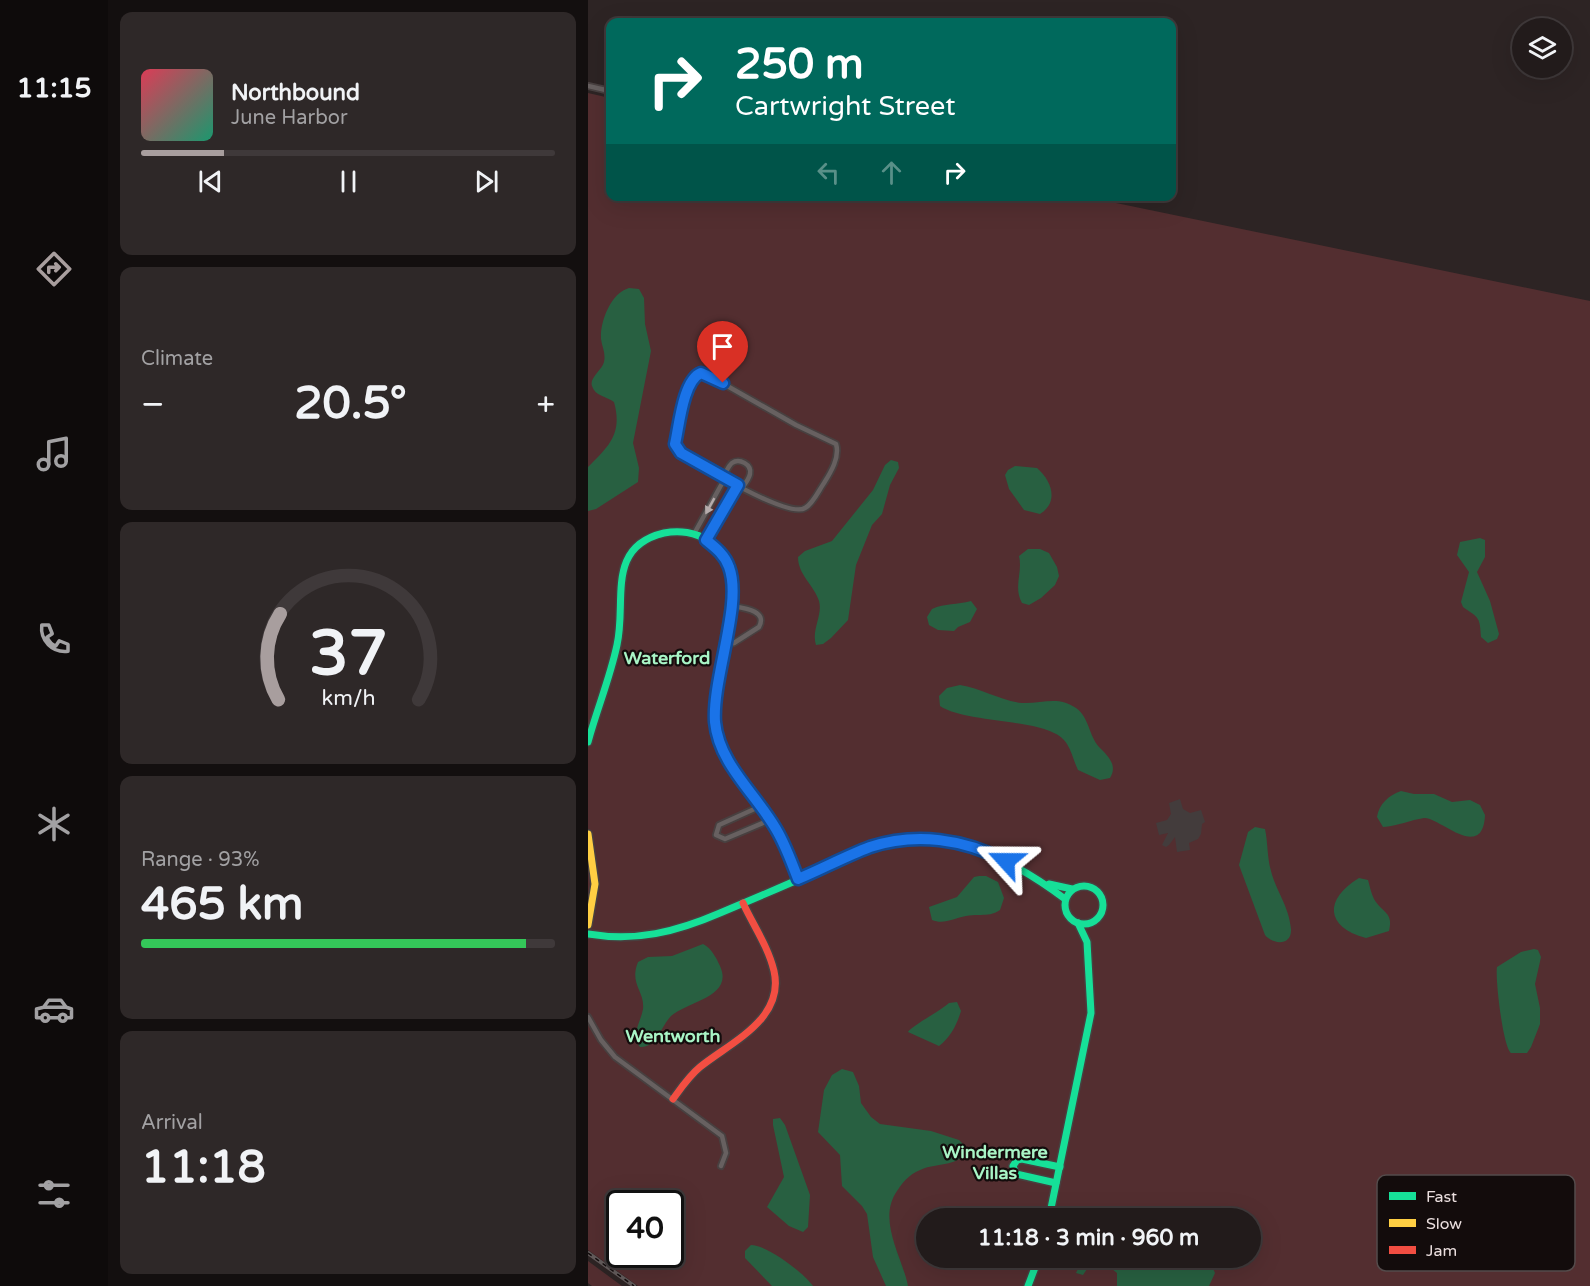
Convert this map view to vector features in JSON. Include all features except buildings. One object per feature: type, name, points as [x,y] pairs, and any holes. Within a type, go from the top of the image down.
[{"type":"street","points":[[588,86],[606,90]]},
{"type":"street","points":[[701,373],[796,425],[836,444],[837,457],[827,478],[804,509],[768,502],[724,477],[681,453],[675,444],[684,401],[694,378],[701,373]]},
{"type":"street","points":[[694,534],[732,463],[737,461],[746,464],[750,473],[706,540]]},
{"type":"street","points":[[588,742],[618,640],[619,580],[626,560],[639,544],[667,532],[694,534],[706,540],[722,554],[729,565],[733,588],[715,708],[718,736],[732,766],[777,830],[798,879]]},
{"type":"street","points":[[725,645],[734,643],[762,623],[760,615],[756,612],[731,606]]},
{"type":"street","points":[[761,806],[719,825],[716,835],[724,839],[770,820]]},
{"type":"street","points":[[588,834],[595,884],[588,925]]},
{"type":"street","points":[[588,934],[634,939],[670,933],[870,848],[890,842],[933,839],[968,845],[993,854],[1044,882],[1065,899],[1067,914],[1078,923],[1087,942]]},
{"type":"street","points":[[1044,882],[1072,890],[1088,886],[1101,895],[1102,912],[1091,923],[1087,942],[1091,1013],[1051,1208]]},
{"type":"street","points":[[1065,899],[1072,890]]},
{"type":"street","points":[[673,1099],[695,1071],[762,1019],[774,999],[777,987],[776,974],[743,903]]},
{"type":"street","points":[[1078,923],[1091,923]]},
{"type":"street","points":[[588,1017],[601,1040],[615,1057],[722,1136],[726,1153],[721,1166]]},
{"type":"street","points":[[1056,1183],[1016,1174],[1013,1166],[1017,1160],[1022,1159],[1060,1167]]},
{"type":"street","points":[[1028,1286],[1035,1268]]},
{"type":"shaded area","points":[[588,93],[606,97],[606,201],[1106,201],[1590,301],[1590,1286],[638,1286],[613,1268],[684,1268],[684,1190],[606,1190],[606,1263],[588,1250]]},
{"type":"shaded area","points":[[629,288],[639,289],[644,298],[645,324],[651,351],[633,443],[639,468],[638,482],[596,509],[588,511],[588,467],[612,439],[617,423],[614,402],[601,396],[592,386],[594,377],[604,362],[602,324],[612,302]]},
{"type":"shaded area","points":[[891,460],[898,462],[899,468],[890,485],[882,514],[872,525],[856,565],[848,620],[831,638],[823,644],[816,645],[819,601],[803,575],[798,557],[805,551],[832,541],[873,490],[885,465]]},
{"type":"shaded area","points":[[1015,466],[1037,468],[1050,485],[1050,504],[1040,514],[1024,510],[1009,489],[1005,475]]},
{"type":"shaded area","points":[[1480,538],[1485,540],[1485,557],[1477,572],[1490,601],[1499,634],[1497,639],[1488,643],[1481,637],[1478,619],[1463,607],[1461,602],[1469,572],[1457,555],[1460,542]]},
{"type":"shaded area","points":[[1028,549],[1040,549],[1049,553],[1059,576],[1055,585],[1029,605],[1022,603],[1018,591],[1019,556]]},
{"type":"shaded area","points":[[971,601],[977,609],[970,622],[954,631],[938,630],[929,625],[927,617],[932,609]]},
{"type":"shaded area","points":[[960,685],[1014,702],[1056,701],[1076,708],[1084,716],[1096,743],[1111,761],[1113,769],[1110,778],[1100,780],[1078,770],[1067,744],[1058,735],[1045,729],[970,716],[940,706],[939,696],[947,688]]},
{"type":"shaded area","points":[[1401,791],[1414,794],[1434,794],[1452,802],[1470,800],[1480,805],[1485,815],[1482,829],[1477,835],[1469,837],[1431,819],[1424,818],[1383,827],[1377,817],[1382,804]]},
{"type":"shaded area","points":[[1255,827],[1265,829],[1271,871],[1290,921],[1290,935],[1288,939],[1281,942],[1273,941],[1265,935],[1239,865],[1248,832]]},
{"type":"shaded area","points":[[986,876],[998,882],[1004,898],[1000,910],[987,915],[971,915],[945,921],[932,920],[929,907],[957,897],[974,877]]},
{"type":"shaded area","points":[[1359,878],[1368,880],[1374,899],[1389,916],[1389,931],[1366,938],[1352,933],[1337,920],[1334,912],[1335,903],[1348,886]]},
{"type":"shaded area","points":[[703,944],[713,953],[720,966],[723,976],[721,985],[707,997],[671,1016],[651,1044],[640,1047],[636,1033],[643,1003],[635,976],[638,962],[648,957],[672,956]]},
{"type":"shaded area","points":[[1538,950],[1541,957],[1535,984],[1540,1008],[1540,1024],[1527,1053],[1511,1053],[1505,1039],[1498,998],[1497,967],[1521,952]]},
{"type":"shaded area","points":[[957,1002],[961,1011],[958,1021],[939,1046],[908,1032],[949,1003]]},
{"type":"shaded area","points":[[842,1069],[853,1072],[859,1086],[861,1103],[871,1117],[880,1124],[931,1131],[959,1140],[965,1146],[964,1155],[956,1161],[925,1168],[912,1174],[897,1191],[891,1202],[890,1226],[908,1286],[886,1286],[873,1257],[867,1214],[842,1186],[840,1155],[818,1132],[824,1090],[832,1075]]},
{"type":"shaded area","points":[[780,1118],[785,1125],[810,1195],[808,1227],[803,1232],[789,1226],[767,1207],[784,1177],[773,1125],[773,1119]]},
{"type":"shaded area","points":[[751,1245],[766,1249],[784,1260],[813,1286],[772,1286],[745,1258],[745,1251]]},
{"type":"shaded area","points":[[588,1261],[622,1286],[592,1286],[588,1283]]},
{"type":"shaded area","points":[[1078,1268],[1088,1268],[1083,1275],[1076,1273]]},
{"type":"shaded area","points":[[1111,1268],[1213,1268],[1215,1273],[1209,1286],[1117,1286],[1117,1273]]},
{"type":"railway","points":[[588,1253],[634,1286]]},
{"type":"traffic: fast","points":[[588,742],[617,645],[622,578],[626,563],[633,550],[645,540],[670,532],[693,534],[713,545],[722,555],[731,572],[733,584],[721,659]]},
{"type":"traffic: fast","points":[[588,934],[623,937],[672,930],[704,920],[875,846],[920,839],[943,841],[987,853],[1027,873],[1065,899]]},
{"type":"traffic: fast","points":[[1049,884],[1072,889]]},
{"type":"traffic: fast","points":[[1084,886],[1098,891],[1103,905],[1098,919],[1084,924],[1070,919],[1065,905],[1070,891],[1084,886]]},
{"type":"traffic: fast","points":[[1051,1208],[1091,1013],[1087,942],[1078,923]]},
{"type":"traffic: fast","points":[[1056,1183],[1016,1174],[1013,1166],[1017,1160],[1022,1159],[1060,1167]]},
{"type":"traffic: fast","points":[[1028,1286],[1035,1268]]},
{"type":"traffic: slow","points":[[721,659],[715,708],[718,738],[739,779],[773,824],[798,879]]},
{"type":"traffic: slow","points":[[588,834],[595,884],[588,925]]},
{"type":"traffic: jam","points":[[673,1099],[696,1071],[753,1028],[764,1016],[771,1003],[775,988],[774,971],[764,944],[743,903]]},
{"type":"district","name":"Waterford","points":[[667,658]]},
{"type":"district","name":"Wentworth","points":[[673,1036]]},
{"type":"district","name":"Windermere Villas","points":[[995,1162]]},
{"type":"route","points":[[723,383],[701,373],[694,378],[684,401],[675,444],[681,453],[738,485],[706,540],[722,554],[729,565],[733,588],[717,690],[716,723],[725,755],[777,830],[798,879],[870,848],[910,839],[957,842],[973,846],[1006,861]]}]
